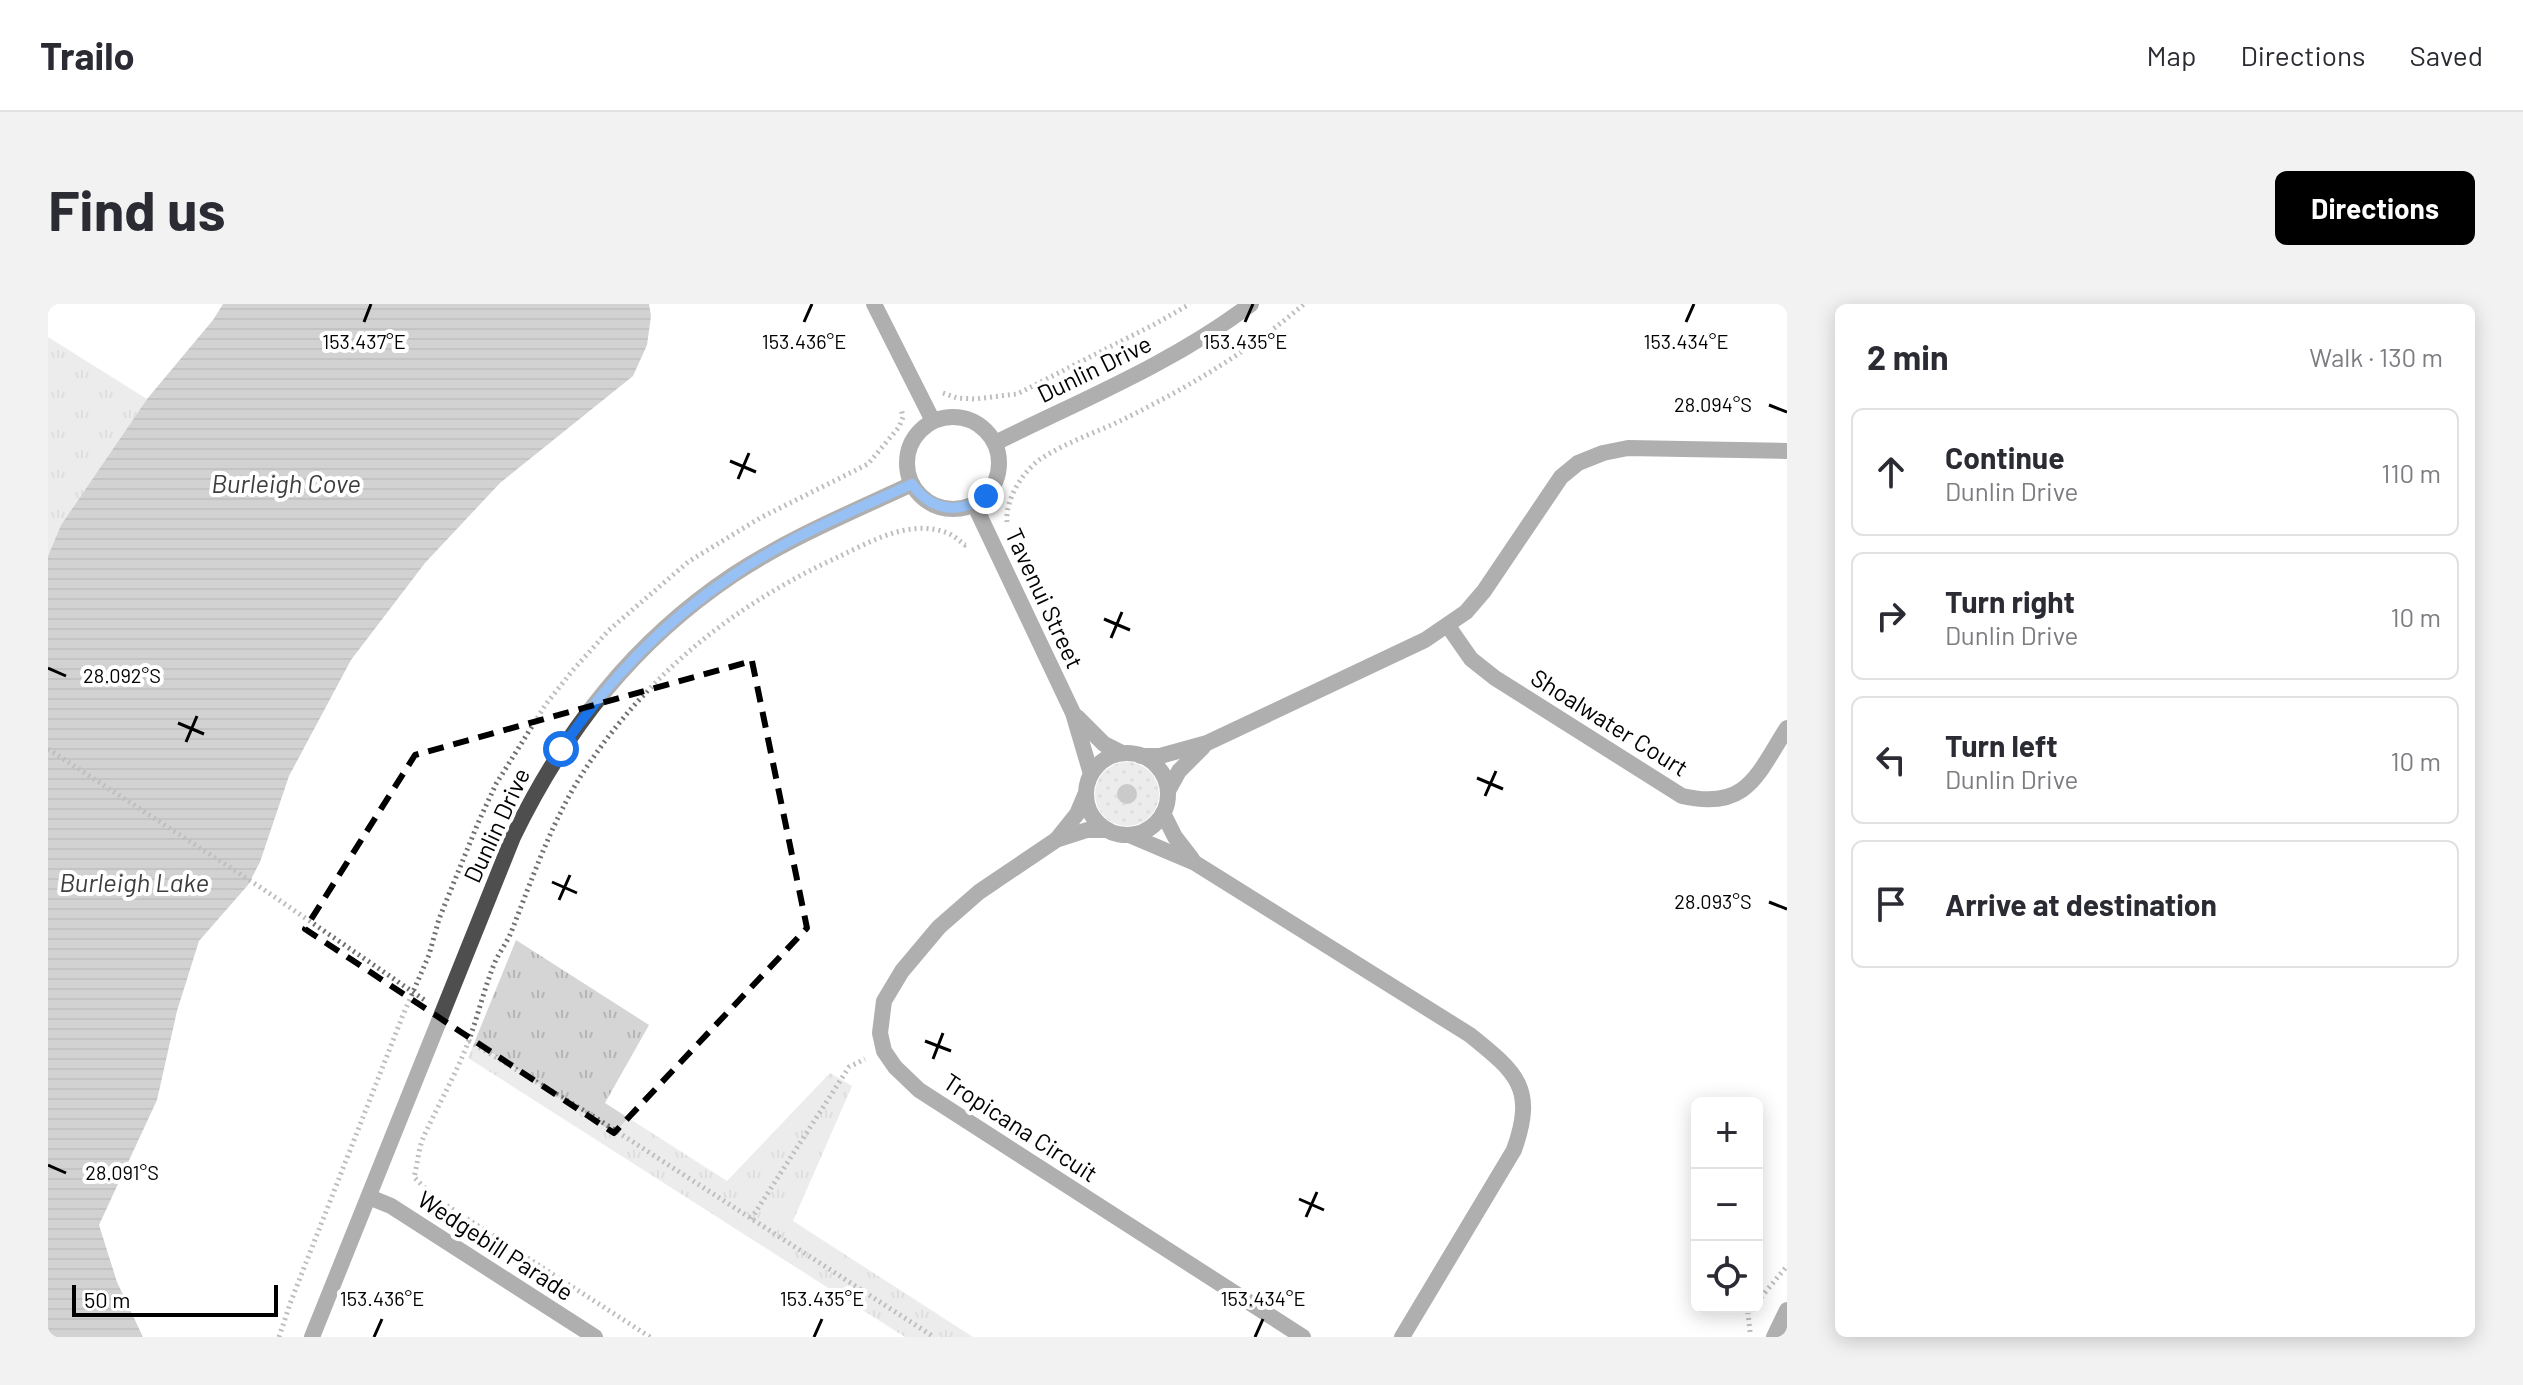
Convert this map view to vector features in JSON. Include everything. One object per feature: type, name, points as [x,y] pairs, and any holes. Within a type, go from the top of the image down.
[{"type":"street","points":[[874,304],[933,421]]},
{"type":"street","name":"Dunlin Drive","points":[[995,443],[1162,361],[1251,304]]},
{"type":"street","points":[[962,417],[987,431],[995,443],[999,471],[986,496],[974,504],[946,509],[921,496],[912,484],[907,470],[907,455],[921,429],[933,421],[962,417]]},
{"type":"street","points":[[1073,713],[1104,744],[1122,753],[1160,756],[1207,743],[1403,652],[1448,626],[1466,612],[1484,591],[1546,497],[1561,477],[1578,463],[1628,448],[1787,451]]},
{"type":"street","name":"Dunlin Drive","points":[[312,1337],[513,837],[542,781],[588,710],[620,671],[655,637],[734,574],[821,526],[912,484]]},
{"type":"street","name":"Tavenui Street","points":[[974,504],[1073,713]]},
{"type":"street","name":"Shoalwater Court","points":[[1448,626],[1471,659],[1495,678],[1682,796],[1721,800],[1739,794],[1754,779],[1787,728]]},
{"type":"street","points":[[1073,713],[1091,774]]},
{"type":"street","points":[[1129,835],[1156,823],[1179,771],[1207,743]]},
{"type":"street","points":[[1056,840],[1077,814],[1091,774],[1103,760],[1122,753]]},
{"type":"street","points":[[1141,756],[1153,762],[1162,772],[1168,791]]},
{"type":"street","points":[[1086,795],[1091,815],[1106,830]]},
{"type":"street","points":[[1163,813],[1175,837],[1195,863]]},
{"type":"street","points":[[884,1051],[880,1033],[884,1001],[908,964],[939,927],[979,892],[1056,840],[1087,830],[1106,830],[1129,835],[1195,863],[1470,1035],[1502,1061],[1521,1088],[1524,1122],[1514,1150],[1402,1337]]},
{"type":"street","name":"Tropicana Circuit","points":[[884,1051],[900,1073],[919,1090],[1303,1337]]},
{"type":"street","name":"Wedgebill Parade","points":[[369,1197],[391,1206],[595,1337]]},
{"type":"street","points":[[1774,1337],[1787,1310]]},
{"type":"path","points":[[937,389],[966,398],[1017,394],[1190,304]]},
{"type":"path","points":[[1003,528],[1007,526],[1006,513],[1011,500],[1029,467],[1203,377],[1282,323],[1304,304]]},
{"type":"path","points":[[650,1337],[435,1198],[414,1177],[423,1137],[469,1041],[496,960],[510,935],[561,812],[587,766],[626,713],[675,663],[761,596],[876,540],[904,530],[946,532],[965,545],[970,544]]},
{"type":"path","points":[[48,749],[263,889],[428,1002]]},
{"type":"path","points":[[464,1026],[472,1031]]},
{"type":"path","points":[[469,1041],[596,1118],[934,1337]]},
{"type":"path","points":[[751,1219],[849,1067],[884,1051]]},
{"type":"path","points":[[1763,1295],[1787,1266]]},
{"type":"path","points":[[1748,1313],[1750,1332]]},
{"type":"highlighted area","points":[[752,661],[807,928],[614,1133],[305,929],[415,755]]},
{"type":"green space","points":[[48,337],[147,399],[61,525],[48,556]]},
{"type":"green space","points":[[1127,762],[1139,764],[1150,771],[1157,782],[1157,806],[1150,817],[1139,824],[1127,826],[1115,824],[1104,817],[1097,806],[1095,794],[1097,782],[1104,771],[1115,764]]},
{"type":"green space","points":[[516,940],[649,1025],[605,1103],[727,1181],[830,1073],[852,1086],[793,1221],[973,1337],[905,1337],[468,1058]]},
{"type":"water","name":"Burleigh Cove","points":[[223,304],[649,304],[651,316],[647,345],[633,376],[500,483],[425,563],[351,660],[289,776],[260,862],[248,885],[199,941],[177,1011],[157,1100],[99,1225],[117,1282],[143,1337],[48,1337],[48,556],[61,525],[147,399]]},
{"type":"route","points":[[561,749],[620,671],[693,604],[734,574],[821,526],[912,484],[921,496],[946,509],[974,504],[986,496]]},
{"type":"water label","name":"Burleigh Lake","points":[[134,881]]}]
